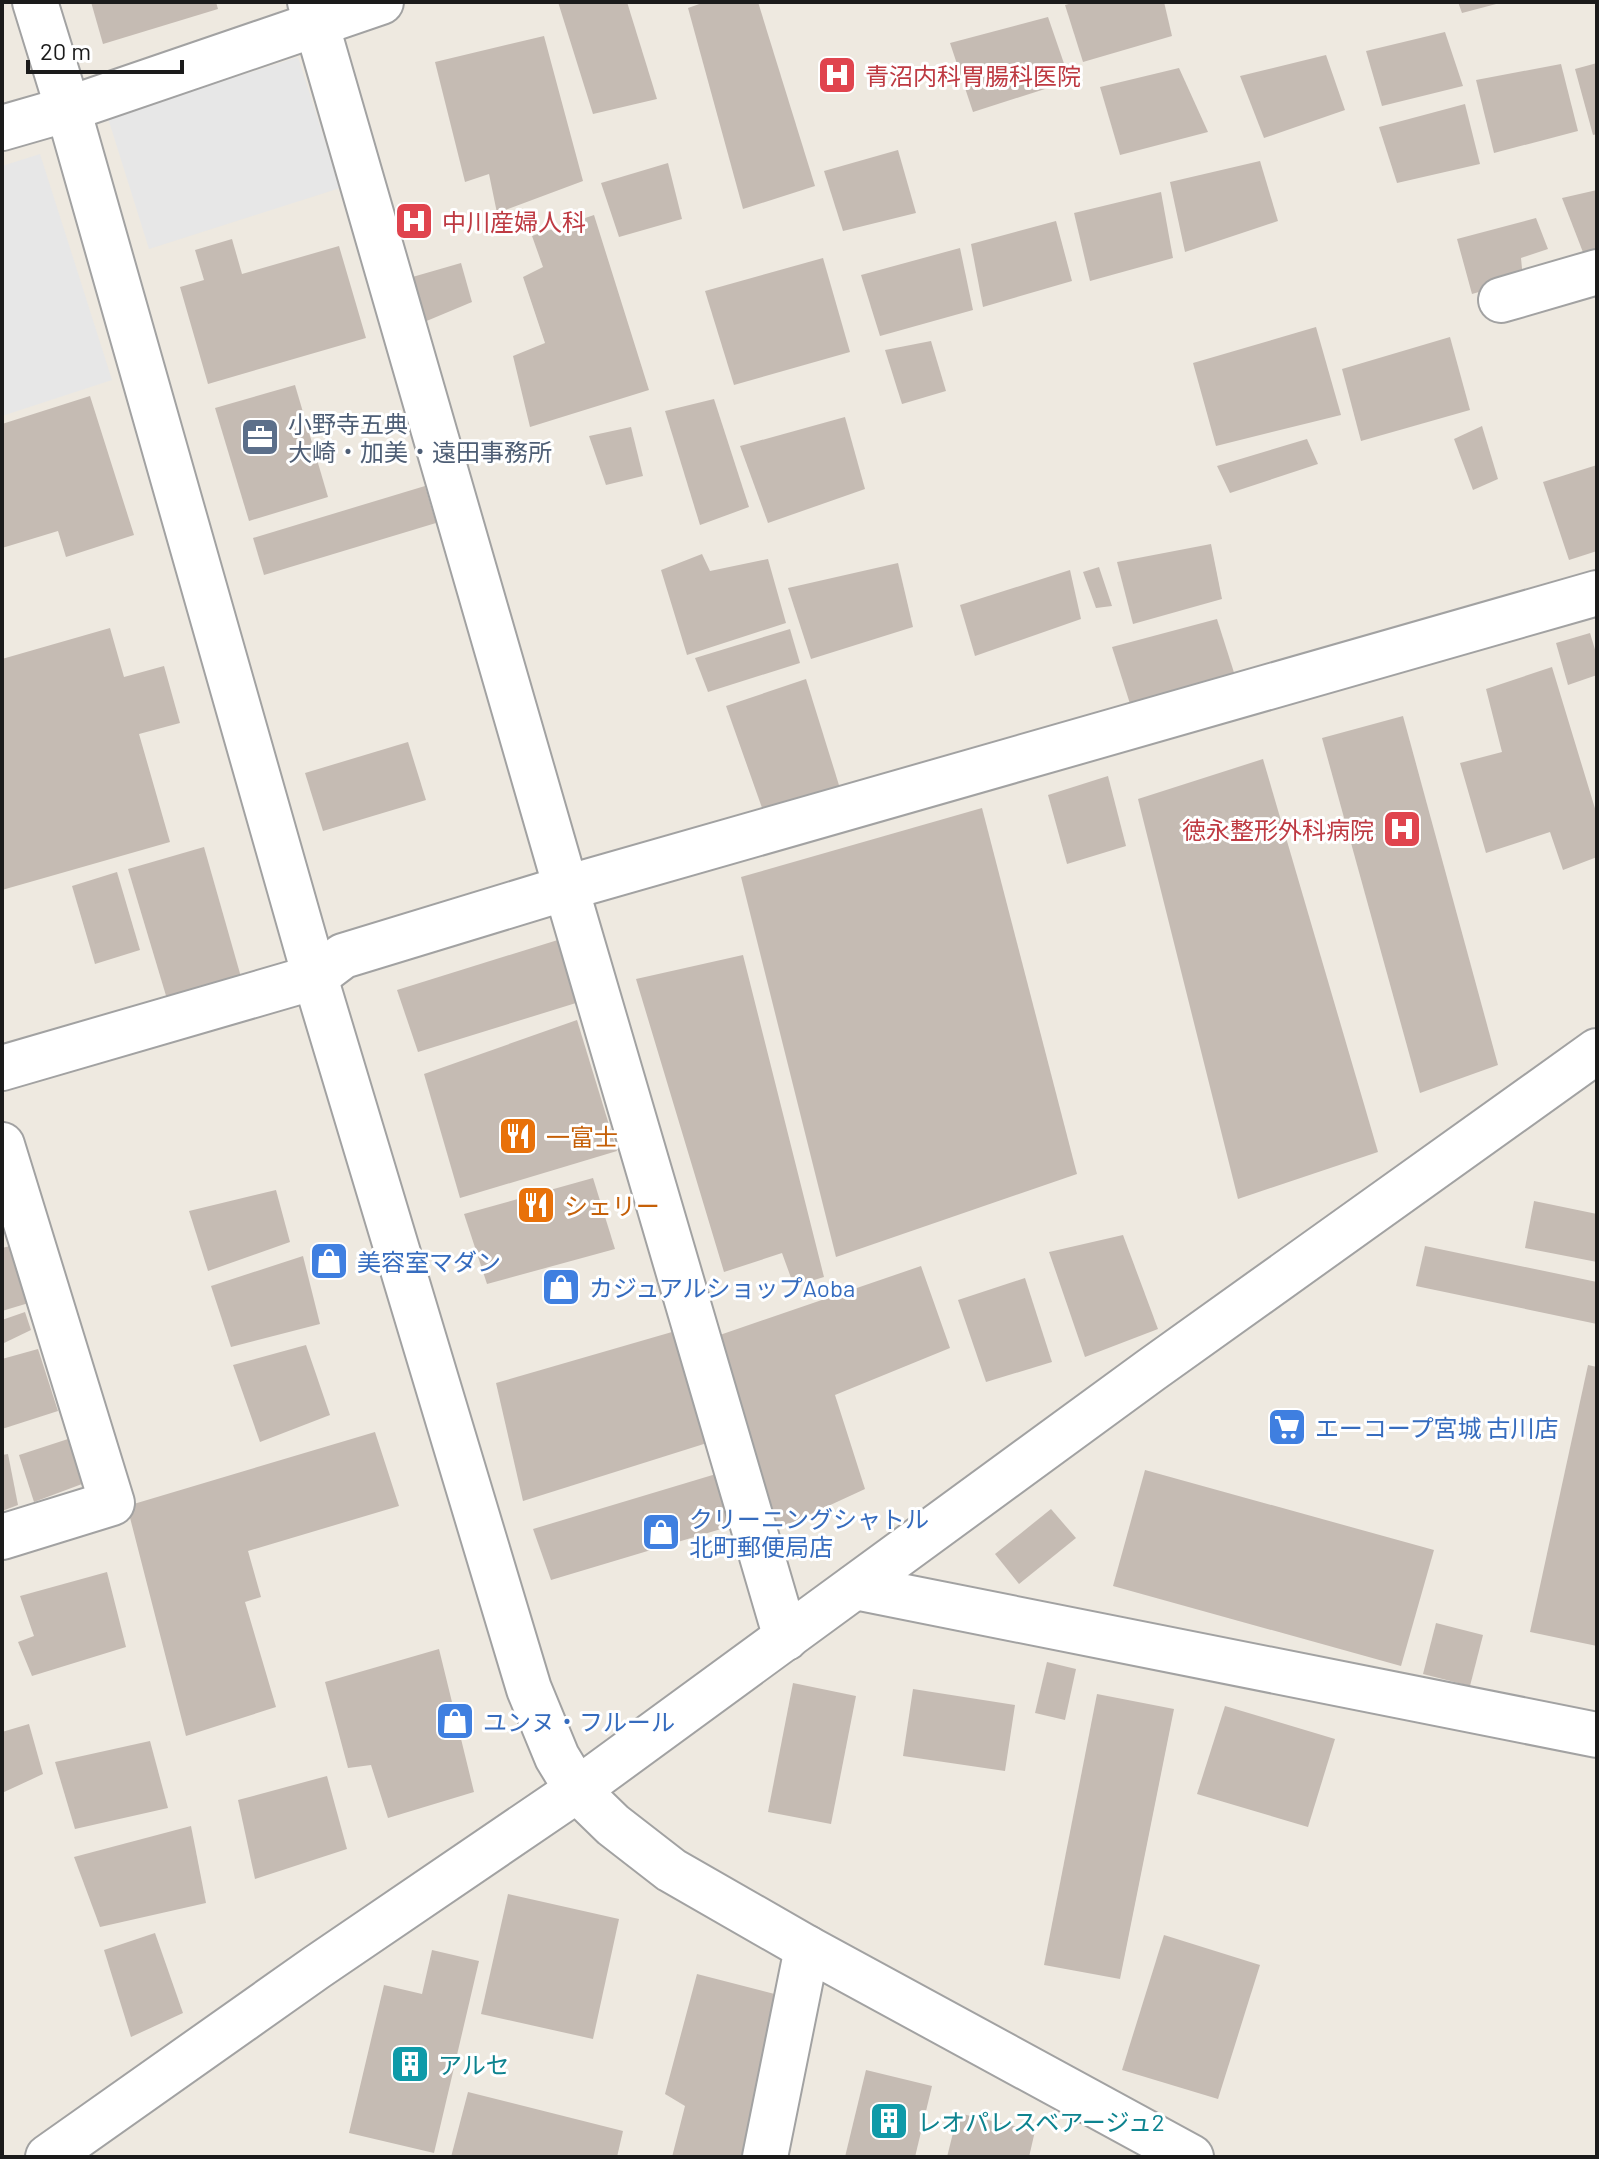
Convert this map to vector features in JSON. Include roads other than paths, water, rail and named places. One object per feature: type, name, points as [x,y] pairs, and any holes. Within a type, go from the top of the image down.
[{"type":"street","points":[[35,2],[315,977],[529,1689],[557,1757],[577,1790],[613,1825],[671,1870],[807,1948],[1191,2157]]},
{"type":"street","points":[[2,128],[68,109],[313,13],[381,2]]},
{"type":"street","points":[[313,13],[786,1638]]},
{"type":"street","points":[[1501,300],[1597,272]]},
{"type":"street","points":[[2,1068],[315,977],[343,956],[566,888],[1597,593]]},
{"type":"street","points":[[48,2157],[317,1967],[577,1790],[1151,1370],[1597,1051]]},
{"type":"street","points":[[2,1145],[112,1503],[2,1537]]},
{"type":"street","points":[[855,1587],[1597,1735]]},
{"type":"street","points":[[765,2157],[807,1948]]},
{"type":"place","name":"青沼内科胃腸科医院","points":[[837,75]]},
{"type":"place","name":"中川産婦人科","points":[[414,221]]},
{"type":"place","name":"小野寺五典 大崎・加美・遠田事務所","points":[[260,437]]},
{"type":"place","name":"徳永整形外科病院","points":[[1402,829]]},
{"type":"place","name":"一富士","points":[[518,1136]]},
{"type":"place","name":"シェリー","points":[[536,1205]]},
{"type":"place","name":"美容室マダン","points":[[329,1261]]},
{"type":"place","name":"カジュアルショップAoba","points":[[561,1287]]},
{"type":"place","name":"エーコープ宮城 古川店","points":[[1287,1427]]},
{"type":"place","name":"クリーニングシャトル 北町郵便局店","points":[[661,1532]]},
{"type":"place","name":"ユンヌ・フルール","points":[[455,1721]]},
{"type":"place","name":"アルセ","points":[[410,2064]]},
{"type":"place","name":"レオパレスベアージュ2","points":[[889,2121]]}]
